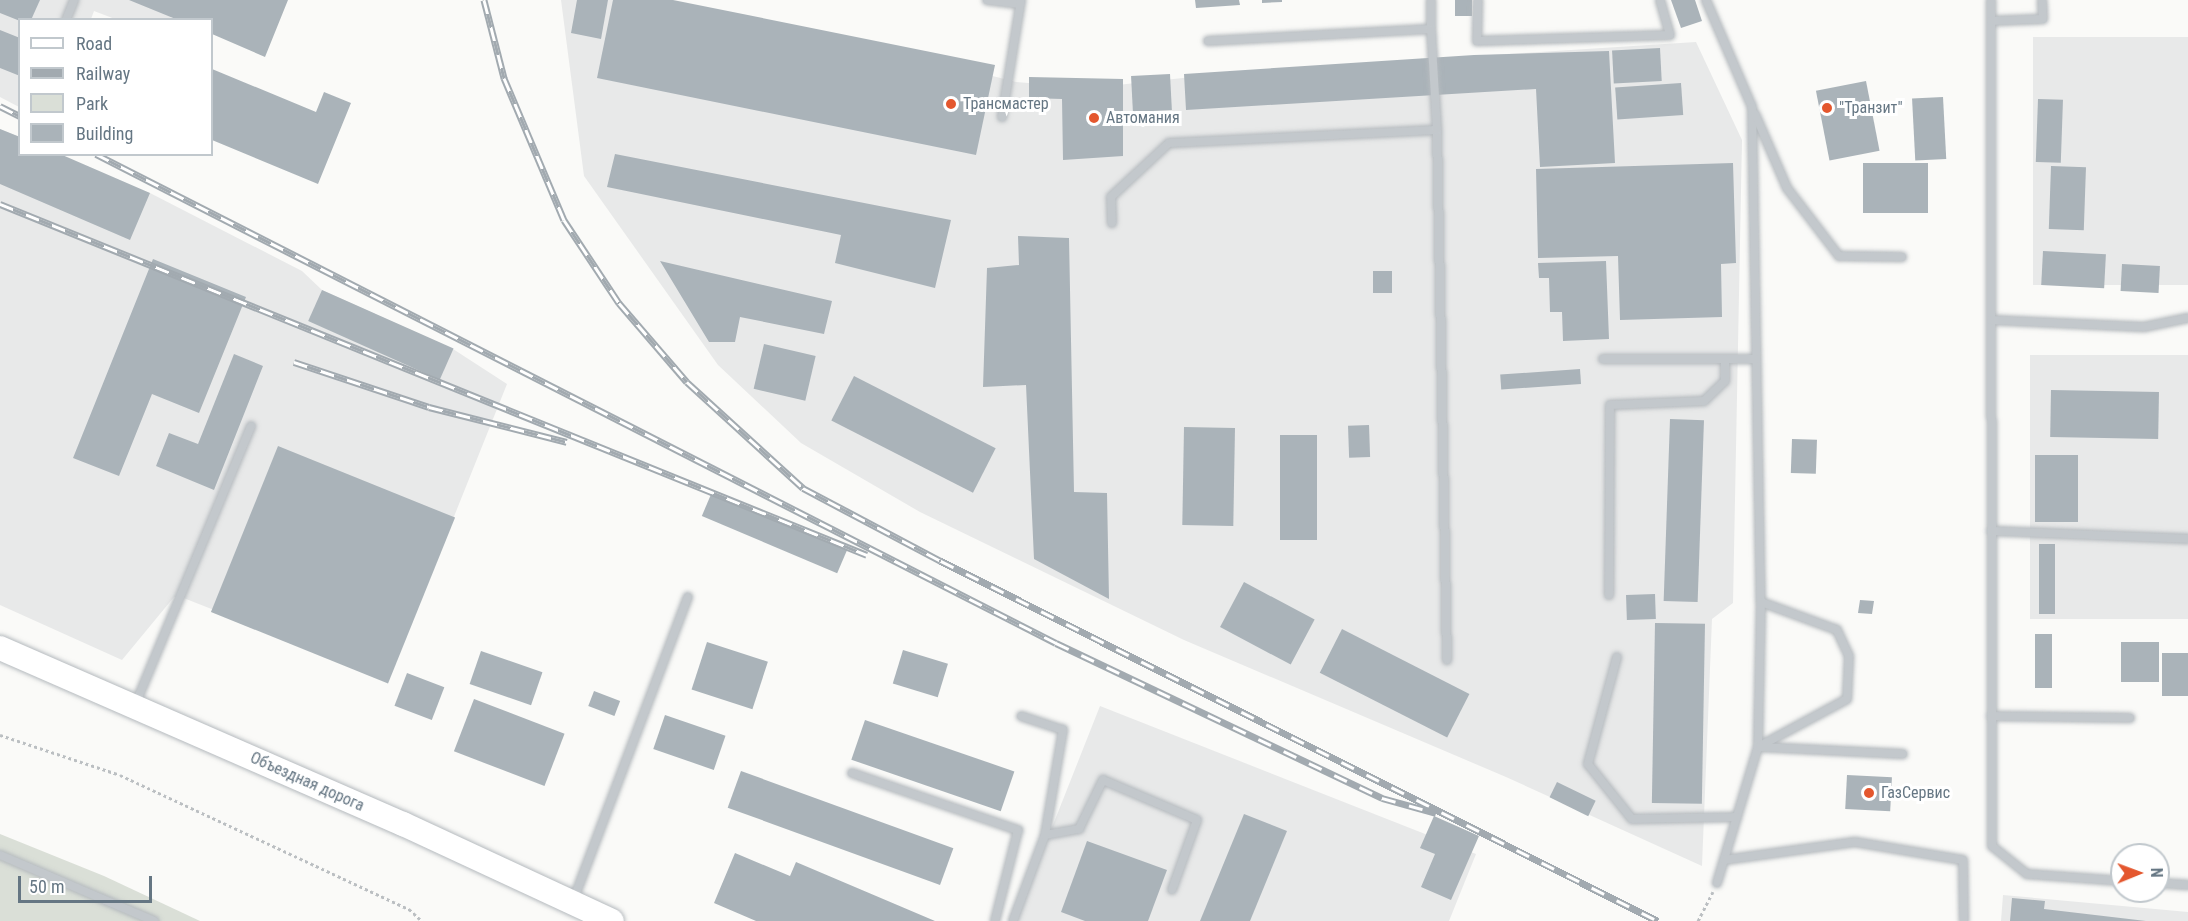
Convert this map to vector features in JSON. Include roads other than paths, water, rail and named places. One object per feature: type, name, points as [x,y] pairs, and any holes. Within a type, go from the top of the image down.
[{"type":"main road","name":"Объездная дорога","points":[[0,648],[135,706],[612,921]]},
{"type":"lane","points":[[67,18],[74,0]]},
{"type":"lane","points":[[987,0],[1021,2],[1002,117]]},
{"type":"lane","points":[[1431,0],[1437,130],[1447,660]]},
{"type":"lane","points":[[1478,0],[1477,41],[1670,35],[1660,0]]},
{"type":"lane","points":[[1706,0],[1787,188],[1839,256],[1902,257]]},
{"type":"lane","points":[[1991,0],[1992,846],[2027,874],[2110,879]]},
{"type":"lane","points":[[1991,21],[2043,19],[2042,0]]},
{"type":"lane","points":[[1208,41],[1431,29]]},
{"type":"lane","points":[[1717,883],[1758,747],[1761,602],[1752,107]]},
{"type":"lane","points":[[1112,224],[1111,197],[1169,143],[1437,130]]},
{"type":"lane","points":[[1991,320],[2144,327],[2188,318]]},
{"type":"lane","points":[[1604,359],[1756,358]]},
{"type":"lane","points":[[1609,595],[1610,405],[1704,401],[1725,381],[1725,359]]},
{"type":"lane","points":[[135,706],[251,426]]},
{"type":"lane","points":[[1991,531],[2188,539]]},
{"type":"lane","points":[[573,903],[688,597]]},
{"type":"lane","points":[[1758,747],[1847,699],[1849,656],[1837,630],[1761,602]]},
{"type":"lane","points":[[1617,657],[1588,764],[1632,819],[1737,817]]},
{"type":"lane","points":[[1013,921],[1045,836],[1063,730],[1021,716]]},
{"type":"lane","points":[[1991,716],[2130,718]]},
{"type":"lane","points":[[1758,747],[1903,754]]},
{"type":"lane","points":[[852,772],[1018,830],[995,921]]},
{"type":"lane","points":[[1045,836],[1079,829],[1103,780],[1197,820],[1172,890]]},
{"type":"lane","points":[[1724,860],[1855,842],[1963,860],[1964,921]]},
{"type":"lane","points":[[0,855],[154,921]]},
{"type":"lane","points":[[2170,884],[2188,885]]},
{"type":"railway","points":[[484,0],[504,78],[564,220],[619,303],[687,382],[803,488],[941,561],[1658,921]]},
{"type":"railway","points":[[0,106],[18,115]]},
{"type":"railway","points":[[100,156],[1056,643],[1382,798],[1436,813]]},
{"type":"railway","points":[[0,204],[867,555]]},
{"type":"railway","points":[[294,362],[429,407],[567,442]]},
{"type":"place","name":"Трансмастер","points":[[951,104]]},
{"type":"place","name":"\"Транзит\"","points":[[1827,108]]},
{"type":"place","name":"Автомания","points":[[1094,118]]},
{"type":"place","name":"ГазСервис","points":[[1869,793]]}]
